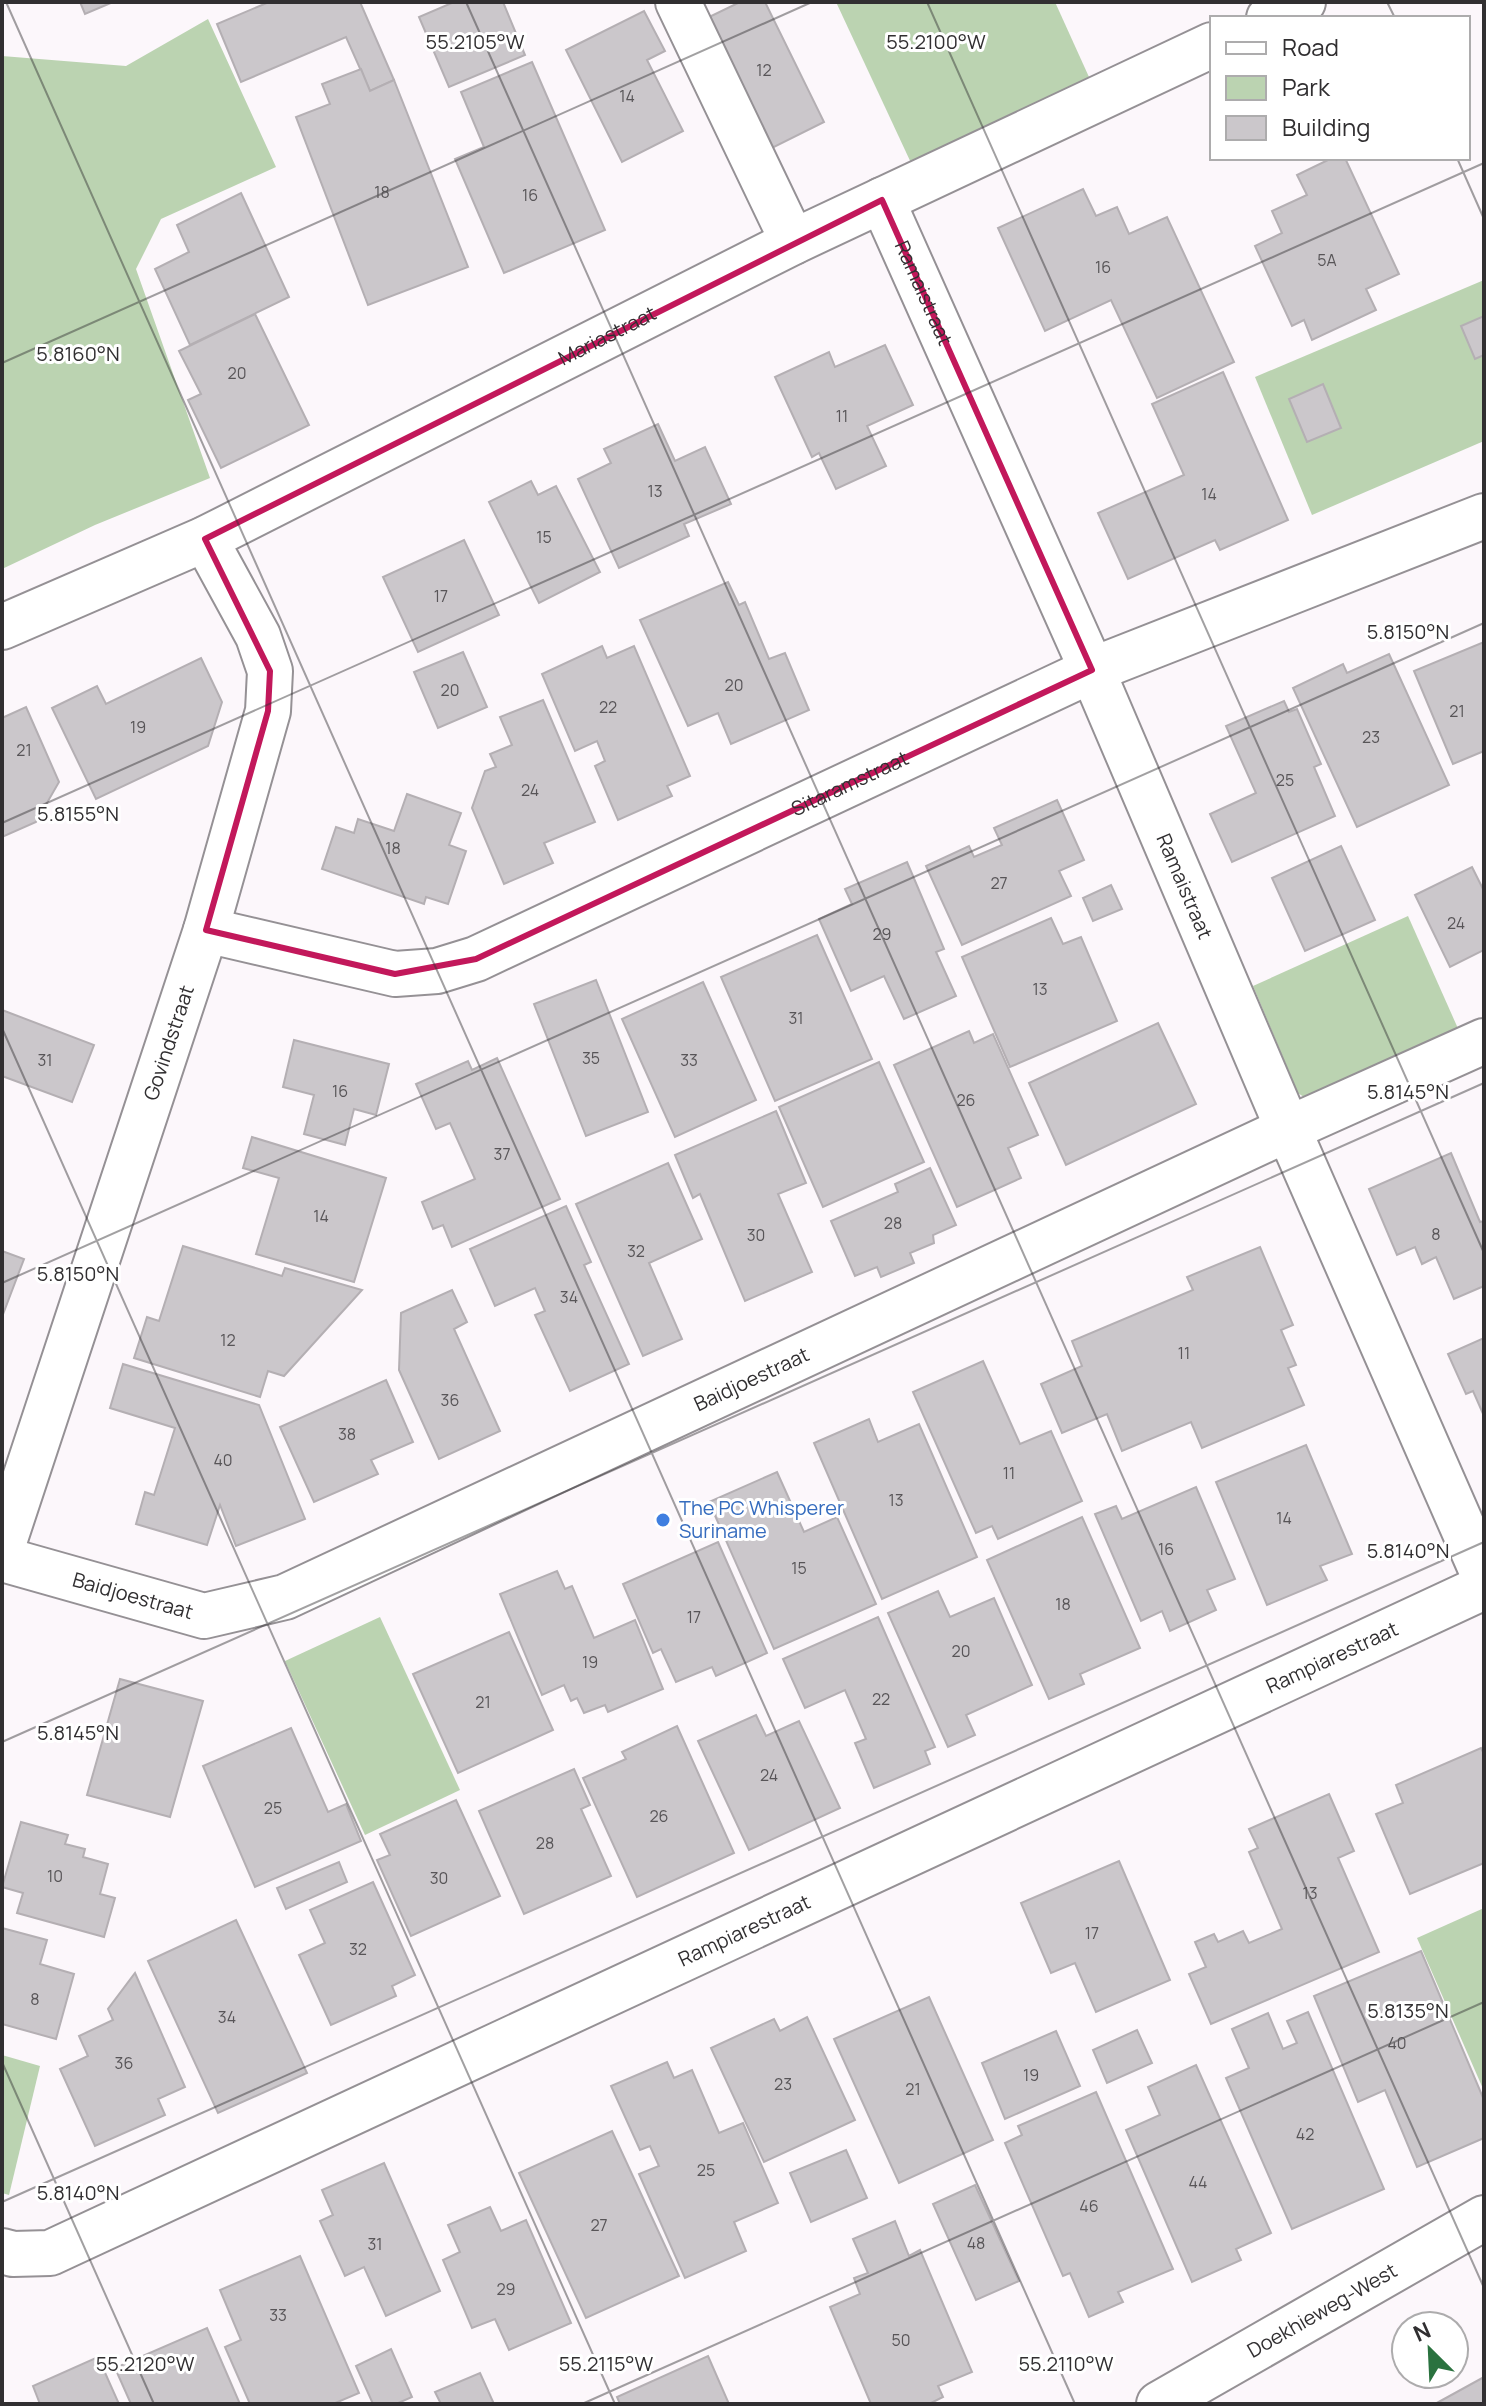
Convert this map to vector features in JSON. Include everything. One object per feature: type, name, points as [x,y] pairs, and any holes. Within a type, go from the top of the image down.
[{"type":"street","points":[[678,2],[793,242]]},
{"type":"street","points":[[1273,16],[1303,2]]},
{"type":"street","name":"Mariastraat","points":[[2,627],[205,539],[793,242],[1210,46]]},
{"type":"street","name":"Ramaistraat","points":[[882,200],[1092,670],[1484,1576]]},
{"type":"street","name":"Sitaramstraat","points":[[206,930],[395,974],[437,971],[476,959],[1092,670],[1484,516]]},
{"type":"street","name":"Govindstraat","points":[[2,1548],[206,930],[268,711],[270,671],[258,636],[205,539]]},
{"type":"street","name":"Baidjoestraat","points":[[2,1559],[204,1616],[285,1597],[1288,1129],[1484,1041]]},
{"type":"street","name":"Rampiarestraat","points":[[2,2251],[13,2254],[50,2253],[1484,1587]]},
{"type":"street","name":"Doekhieweg-West","points":[[1159,2404],[1480,2232]]},
{"type":"highlighted area","points":[[882,200],[1092,670],[476,959],[395,974],[206,930],[268,711],[270,671],[205,539]]},
{"type":"green space","points":[[836,2],[1055,2],[1089,77],[912,165]]},
{"type":"green space","points":[[208,19],[276,167],[161,219],[136,269],[210,478],[95,525],[2,569],[2,56],[126,66]]},
{"type":"green space","points":[[1484,280],[1484,441],[1312,515],[1255,377]]},
{"type":"green space","points":[[1408,916],[1460,1033],[1308,1100],[1298,1093],[1253,986]]},
{"type":"green space","points":[[380,1617],[460,1790],[365,1835],[285,1661]]},
{"type":"green space","points":[[1484,1908],[1484,2091],[1417,1938]]},
{"type":"green space","points":[[2,2055],[40,2066],[9,2195],[2,2193]]},
{"type":"building","points":[[80,2],[113,2],[85,14]]},
{"type":"building","points":[[269,2],[360,2],[394,80],[370,91],[346,37],[241,82],[217,24]]},
{"type":"building","points":[[454,2],[503,2],[525,55],[449,87],[419,17]]},
{"type":"building","points":[[740,2],[765,2],[824,122],[768,150],[705,19]]},
{"type":"building","points":[[644,11],[665,51],[647,60],[683,131],[622,162],[566,50]]},
{"type":"building","points":[[532,62],[605,230],[504,273],[455,159],[484,147],[461,92]]},
{"type":"building","points":[[361,69],[370,91],[394,80],[468,267],[368,305],[296,117],[330,104],[322,84]]},
{"type":"building","points":[[1328,160],[1346,160],[1399,274],[1366,289],[1376,310],[1312,340],[1304,320],[1292,326],[1255,246],[1282,233],[1272,211],[1307,195],[1297,175]]},
{"type":"building","points":[[1083,189],[1096,216],[1117,207],[1129,234],[1167,217],[1234,362],[1157,398],[1111,300],[1045,331],[998,228]]},
{"type":"building","points":[[241,193],[289,297],[190,345],[155,269],[189,252],[177,225]]},
{"type":"building","points":[[255,314],[309,425],[221,468],[188,400],[201,394],[179,351]]},
{"type":"building","points":[[1484,316],[1484,355],[1475,359],[1461,326]]},
{"type":"building","points":[[885,345],[913,405],[867,426],[886,466],[836,489],[819,453],[812,457],[775,377],[829,352],[835,367]]},
{"type":"building","points":[[1223,372],[1288,520],[1220,550],[1215,540],[1128,579],[1098,513],[1184,475],[1152,404]]},
{"type":"building","points":[[1323,384],[1341,428],[1307,442],[1289,399]]},
{"type":"building","points":[[658,424],[675,461],[705,447],[731,504],[684,524],[689,536],[619,568],[578,479],[611,463],[604,449]]},
{"type":"building","points":[[531,481],[538,495],[556,486],[600,572],[539,603],[489,502]]},
{"type":"building","points":[[464,540],[499,615],[418,652],[383,577]]},
{"type":"building","points":[[728,582],[739,605],[745,602],[769,659],[785,653],[809,710],[731,744],[718,713],[688,726],[640,620]]},
{"type":"building","points":[[1484,642],[1484,751],[1453,764],[1414,671]]},
{"type":"building","points":[[602,646],[607,658],[634,646],[690,776],[667,786],[672,796],[618,820],[595,766],[605,761],[597,741],[575,751],[542,674]]},
{"type":"building","points":[[463,652],[487,707],[438,728],[414,672]]},
{"type":"building","points":[[1389,654],[1449,785],[1357,827],[1293,688],[1343,664],[1347,673]]},
{"type":"building","points":[[201,658],[222,702],[208,746],[96,799],[52,708],[97,686],[106,704]]},
{"type":"building","points":[[543,700],[595,822],[544,843],[553,863],[504,884],[472,808],[485,771],[496,767],[490,754],[512,745],[500,717]]},
{"type":"building","points":[[1284,701],[1289,712],[1297,709],[1321,764],[1314,767],[1335,816],[1232,862],[1210,814],[1256,793],[1226,726]]},
{"type":"building","points":[[26,707],[59,782],[36,822],[2,837],[2,718]]},
{"type":"building","points":[[407,794],[461,813],[449,845],[466,851],[448,904],[426,897],[424,904],[322,869],[336,827],[354,833],[358,819],[394,831]]},
{"type":"building","points":[[1057,800],[1084,860],[1059,871],[1071,896],[962,945],[926,866],[969,846],[974,857],[1002,845],[994,828]]},
{"type":"building","points":[[1341,846],[1375,920],[1305,951],[1272,878]]},
{"type":"building","points":[[907,862],[944,949],[936,952],[956,996],[904,1019],[884,976],[851,991],[819,919],[852,904],[845,889]]},
{"type":"building","points":[[1472,867],[1484,891],[1484,950],[1450,967],[1415,895]]},
{"type":"building","points":[[1111,885],[1122,909],[1093,921],[1083,898]]},
{"type":"building","points":[[1051,918],[1063,944],[1081,937],[1117,1021],[1010,1067],[962,957]]},
{"type":"building","points":[[817,935],[872,1059],[775,1101],[721,977]]},
{"type":"building","points":[[596,980],[648,1112],[586,1136],[534,1004]]},
{"type":"building","points":[[703,982],[756,1100],[675,1137],[622,1019]]},
{"type":"building","points":[[2,1010],[94,1045],[72,1102],[2,1076]]},
{"type":"building","points":[[1158,1023],[1196,1104],[1066,1165],[1029,1083]]},
{"type":"building","points":[[969,1031],[974,1043],[993,1034],[1038,1135],[1008,1148],[1021,1178],[957,1207],[894,1065]]},
{"type":"building","points":[[294,1040],[389,1064],[376,1115],[354,1109],[345,1145],[304,1134],[314,1095],[283,1087]]},
{"type":"building","points":[[497,1058],[560,1199],[452,1247],[443,1225],[433,1229],[422,1202],[475,1179],[450,1123],[436,1129],[416,1084],[468,1061],[472,1070]]},
{"type":"building","points":[[879,1062],[924,1162],[823,1207],[779,1107]]},
{"type":"building","points":[[776,1111],[806,1183],[778,1194],[812,1272],[745,1301],[700,1194],[693,1198],[675,1155]]},
{"type":"building","points":[[252,1137],[386,1178],[354,1282],[256,1254],[279,1178],[243,1168]]},
{"type":"building","points":[[1451,1153],[1480,1222],[1484,1221],[1484,1286],[1454,1299],[1436,1257],[1422,1264],[1415,1247],[1397,1255],[1369,1189]]},
{"type":"building","points":[[668,1163],[702,1239],[649,1263],[682,1339],[643,1356],[576,1204]]},
{"type":"building","points":[[930,1168],[956,1225],[933,1235],[934,1243],[910,1253],[914,1263],[881,1277],[877,1267],[855,1276],[831,1221],[898,1192],[895,1184]]},
{"type":"building","points":[[566,1206],[591,1262],[584,1265],[629,1364],[570,1391],[535,1315],[545,1311],[535,1288],[495,1306],[470,1249]]},
{"type":"building","points":[[183,1246],[282,1276],[285,1268],[362,1290],[284,1376],[268,1371],[260,1397],[134,1358],[147,1317],[159,1321]]},
{"type":"building","points":[[1260,1247],[1293,1325],[1281,1330],[1296,1365],[1288,1368],[1304,1405],[1202,1448],[1191,1422],[1122,1451],[1107,1414],[1062,1433],[1041,1384],[1082,1366],[1072,1341],[1193,1290],[1187,1277]]},
{"type":"building","points":[[2,1251],[24,1259],[2,1317]]},
{"type":"building","points":[[452,1290],[467,1322],[454,1329],[500,1431],[439,1459],[399,1370],[401,1313]]},
{"type":"building","points":[[1484,1338],[1484,1416],[1473,1391],[1466,1394],[1448,1354]]},
{"type":"building","points":[[983,1361],[1020,1444],[1051,1431],[1082,1501],[998,1539],[992,1526],[976,1533],[913,1392]]},
{"type":"building","points":[[123,1364],[259,1405],[305,1519],[236,1546],[220,1505],[207,1545],[136,1524],[145,1492],[154,1495],[175,1428],[110,1408]]},
{"type":"building","points":[[386,1380],[413,1442],[371,1460],[378,1474],[314,1502],[280,1427]]},
{"type":"building","points":[[869,1419],[878,1442],[919,1424],[977,1557],[882,1599],[814,1443]]},
{"type":"building","points":[[1306,1445],[1352,1554],[1320,1566],[1327,1580],[1267,1605],[1216,1482]]},
{"type":"building","points":[[777,1472],[804,1532],[837,1517],[876,1604],[774,1649],[709,1502]]},
{"type":"building","points":[[1196,1487],[1235,1579],[1207,1590],[1216,1610],[1170,1631],[1162,1611],[1141,1621],[1095,1514],[1116,1506],[1122,1519]]},
{"type":"building","points":[[1082,1517],[1140,1648],[1080,1674],[1084,1684],[1049,1699],[987,1560]]},
{"type":"building","points":[[718,1542],[767,1653],[716,1676],[712,1667],[676,1682],[661,1649],[653,1653],[623,1584]]},
{"type":"building","points":[[557,1571],[565,1589],[572,1586],[594,1638],[635,1620],[663,1689],[608,1712],[605,1705],[584,1713],[577,1698],[571,1701],[564,1685],[542,1695],[500,1594]]},
{"type":"building","points":[[938,1591],[950,1617],[994,1598],[1032,1685],[966,1715],[975,1735],[948,1747],[888,1613]]},
{"type":"building","points":[[878,1617],[935,1747],[925,1751],[930,1764],[874,1788],[855,1743],[866,1739],[845,1690],[805,1708],[783,1659]]},
{"type":"building","points":[[509,1632],[553,1730],[458,1773],[413,1674]]},
{"type":"building","points":[[120,1679],[203,1701],[170,1817],[87,1795]]},
{"type":"building","points":[[756,1715],[766,1736],[799,1721],[840,1808],[749,1850],[698,1741]]},
{"type":"building","points":[[677,1726],[734,1853],[637,1897],[583,1778],[626,1759],[622,1752]]},
{"type":"building","points":[[291,1728],[328,1812],[346,1804],[361,1841],[255,1887],[203,1766]]},
{"type":"building","points":[[1481,1748],[1484,1754],[1484,1863],[1410,1894],[1376,1814],[1403,1803],[1396,1785]]},
{"type":"building","points":[[574,1769],[590,1805],[581,1809],[611,1876],[524,1914],[479,1811]]},
{"type":"building","points":[[1329,1794],[1354,1851],[1338,1858],[1379,1952],[1211,2024],[1189,1974],[1206,1967],[1195,1942],[1214,1934],[1218,1942],[1243,1931],[1249,1943],[1282,1929],[1249,1852],[1258,1848],[1249,1829]]},
{"type":"building","points":[[456,1800],[500,1896],[411,1936],[377,1860],[390,1855],[380,1834]]},
{"type":"building","points":[[21,1822],[68,1835],[65,1844],[85,1849],[83,1857],[108,1864],[100,1894],[115,1898],[104,1937],[17,1913],[23,1893],[2,1887]]},
{"type":"building","points":[[1119,1861],[1170,1980],[1096,2012],[1075,1963],[1051,1973],[1021,1903]]},
{"type":"building","points":[[339,1862],[347,1882],[286,1909],[277,1888]]},
{"type":"building","points":[[373,1882],[415,1975],[392,1986],[396,1996],[331,2025],[299,1955],[325,1943],[310,1910]]},
{"type":"building","points":[[236,1920],[307,2073],[218,2113],[148,1961]]},
{"type":"building","points":[[2,1928],[47,1940],[40,1964],[74,1974],[56,2039],[2,2024]]},
{"type":"building","points":[[1421,1951],[1484,2100],[1484,2138],[1417,2167],[1385,2090],[1358,2102],[1314,1996]]},
{"type":"building","points":[[135,1973],[185,2087],[158,2099],[165,2115],[95,2146],[60,2069],[88,2056],[79,2036],[113,2020],[108,2009]]},
{"type":"building","points":[[929,1997],[993,2140],[899,2183],[834,2039]]},
{"type":"building","points":[[1308,2012],[1384,2189],[1292,2229],[1226,2078],[1249,2068],[1232,2029],[1268,2013],[1283,2049],[1297,2043],[1287,2021]]},
{"type":"building","points":[[807,2017],[855,2120],[764,2162],[711,2048],[774,2019],[780,2031]]},
{"type":"building","points":[[1137,2030],[1152,2063],[1107,2083],[1093,2050]]},
{"type":"building","points":[[1056,2031],[1080,2086],[1005,2119],[982,2063]]},
{"type":"building","points":[[667,2062],[674,2078],[692,2070],[719,2133],[743,2123],[778,2203],[734,2222],[746,2251],[685,2278],[639,2174],[659,2166],[650,2146],[640,2150],[611,2086]]},
{"type":"building","points":[[1196,2065],[1271,2233],[1236,2249],[1241,2260],[1192,2282],[1126,2130],[1160,2115],[1148,2087]]},
{"type":"building","points":[[1096,2092],[1173,2269],[1118,2292],[1123,2302],[1089,2317],[1070,2273],[1063,2276],[1005,2143],[1022,2135],[1018,2126]]},
{"type":"building","points":[[612,2131],[679,2276],[586,2318],[519,2173]]},
{"type":"building","points":[[846,2150],[867,2198],[811,2222],[790,2173]]},
{"type":"building","points":[[384,2163],[440,2291],[386,2316],[364,2267],[345,2276],[320,2221],[333,2215],[322,2190]]},
{"type":"building","points":[[975,2185],[1019,2281],[976,2300],[933,2204]]},
{"type":"building","points":[[490,2207],[501,2231],[526,2220],[571,2323],[509,2350],[495,2319],[472,2328],[443,2260],[460,2252],[448,2225]]},
{"type":"building","points":[[895,2221],[909,2256],[920,2250],[972,2372],[938,2386],[943,2397],[929,2404],[871,2404],[830,2307],[860,2294],[854,2278],[868,2273],[853,2239]]},
{"type":"building","points":[[300,2256],[359,2393],[333,2404],[250,2404],[225,2347],[241,2340],[220,2290]]},
{"type":"building","points":[[207,2328],[240,2404],[131,2404],[115,2368]]},
{"type":"building","points":[[391,2349],[412,2397],[396,2404],[373,2404],[356,2366]]},
{"type":"building","points":[[708,2356],[729,2404],[620,2404],[617,2397]]},
{"type":"building","points":[[98,2357],[119,2404],[40,2404],[33,2386]]},
{"type":"building","points":[[480,2373],[494,2404],[441,2404],[435,2392]]},
{"type":"building","points":[[1484,2377],[1484,2404],[1435,2404],[1460,2390],[1470,2390],[1470,2385]]},
{"type":"place","name":"The PC Whisperer Suriname","points":[[663,1520]]}]
